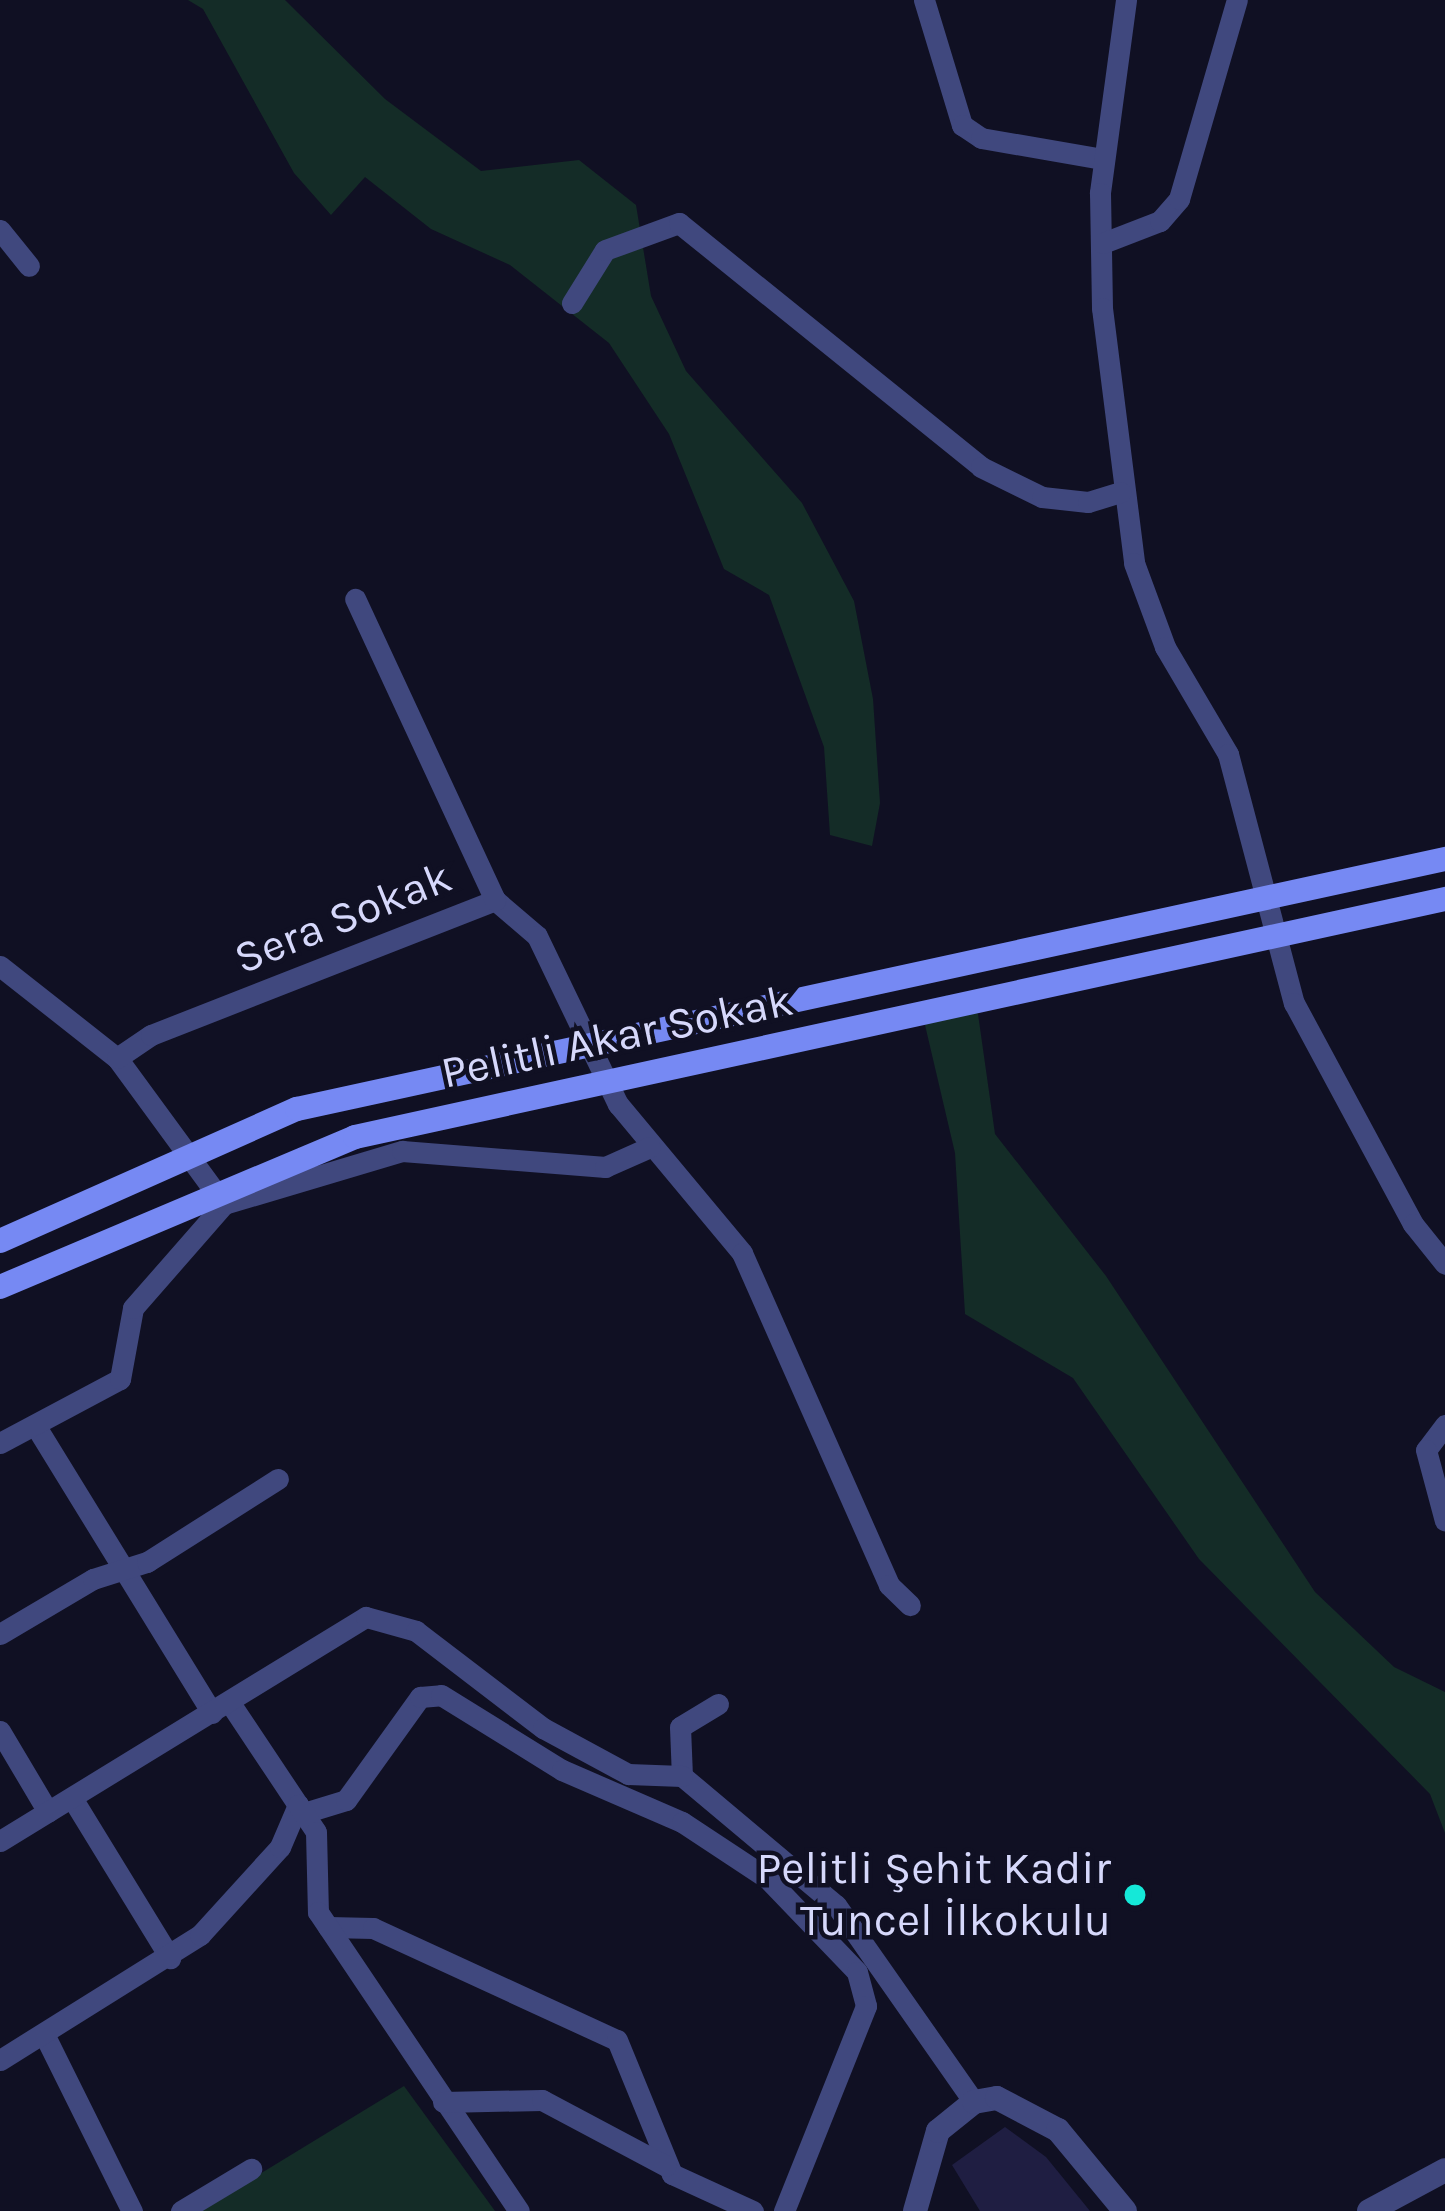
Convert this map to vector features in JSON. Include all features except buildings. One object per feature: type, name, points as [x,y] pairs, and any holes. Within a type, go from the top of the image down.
[{"type":"main road","name":"Pelitli Akar Sokak","points":[[0,1241],[297,1109],[1445,859]]},
{"type":"main road","name":"Pelitli Akar Sokak","points":[[0,1287],[220,1198],[355,1136],[1445,899]]},
{"type":"street","points":[[924,0],[962,125],[981,138],[1103,158]]},
{"type":"street","points":[[1126,0],[1103,158],[1103,243],[1121,492],[1165,646],[1228,754],[1273,938],[1294,1003],[1413,1224],[1445,1264]]},
{"type":"street","points":[[1103,243],[1160,221],[1179,199],[1237,0]]},
{"type":"street","points":[[572,303],[605,250],[679,223],[981,467],[1042,497],[1088,502],[1121,492]]},
{"type":"street","points":[[0,230],[29,266]]},
{"type":"street","name":"Sera Sokak","points":[[117,1058],[152,1035],[495,900],[355,599]]},
{"type":"street","points":[[495,900],[538,936],[604,1082],[650,1147],[742,1253],[889,1585],[910,1606]]},
{"type":"street","points":[[0,966],[117,1058],[220,1198]]},
{"type":"street","points":[[0,1443],[120,1379],[133,1308],[220,1198],[402,1151],[605,1167],[650,1147]]},
{"type":"street","points":[[35,1425],[125,1572],[221,1708],[302,1809],[316,1832],[312,1892],[328,1927],[519,2211]]},
{"type":"street","points":[[1445,1425],[1426,1450],[1445,1521]]},
{"type":"street","points":[[0,1634],[93,1579],[125,1572],[278,1479]]},
{"type":"street","points":[[0,1841],[221,1708],[340,1629],[388,1618],[543,1728],[628,1774],[682,1776],[836,1905],[974,2102]]},
{"type":"street","points":[[0,2060],[170,1958],[239,1898],[302,1809],[346,1800],[420,1697],[441,1695],[562,1770],[682,1822],[767,1878],[857,1972],[866,2006],[784,2211]]},
{"type":"street","points":[[682,1776],[680,1727],[718,1704]]},
{"type":"street","points":[[0,1731],[48,1812]]},
{"type":"street","points":[[72,1798],[170,1958]]},
{"type":"street","points":[[328,1927],[373,1928],[616,2040],[666,2166]]},
{"type":"street","points":[[44,2034],[132,2211]]},
{"type":"street","points":[[443,2102],[542,2100],[619,2149],[666,2166],[689,2186],[753,2211]]},
{"type":"street","points":[[915,2211],[938,2131],[974,2102],[1017,2102],[1058,2130],[1125,2211]]},
{"type":"street","points":[[181,2211],[251,2169]]},
{"type":"street","points":[[1369,2211],[1445,2170]]},
{"type":"green space","points":[[188,0],[285,0],[385,99],[481,171],[579,160],[636,205],[651,296],[686,371],[802,503],[854,601],[873,699],[880,803],[872,846],[830,835],[824,747],[769,595],[724,569],[669,434],[609,343],[510,265],[431,229],[365,177],[331,215],[294,173],[203,9]]},
{"type":"green space","points":[[946,995],[978,1014],[995,1134],[1106,1276],[1315,1592],[1394,1667],[1445,1692],[1445,1833],[1430,1794],[1199,1559],[1073,1378],[965,1314],[955,1153],[925,1025]]},
{"type":"green space","points":[[404,2086],[495,2211],[199,2211]]},
{"type":"place","name":"Pelitli Şehit Kadir Tuncel İlkokulu","points":[[1135,1895]]}]
